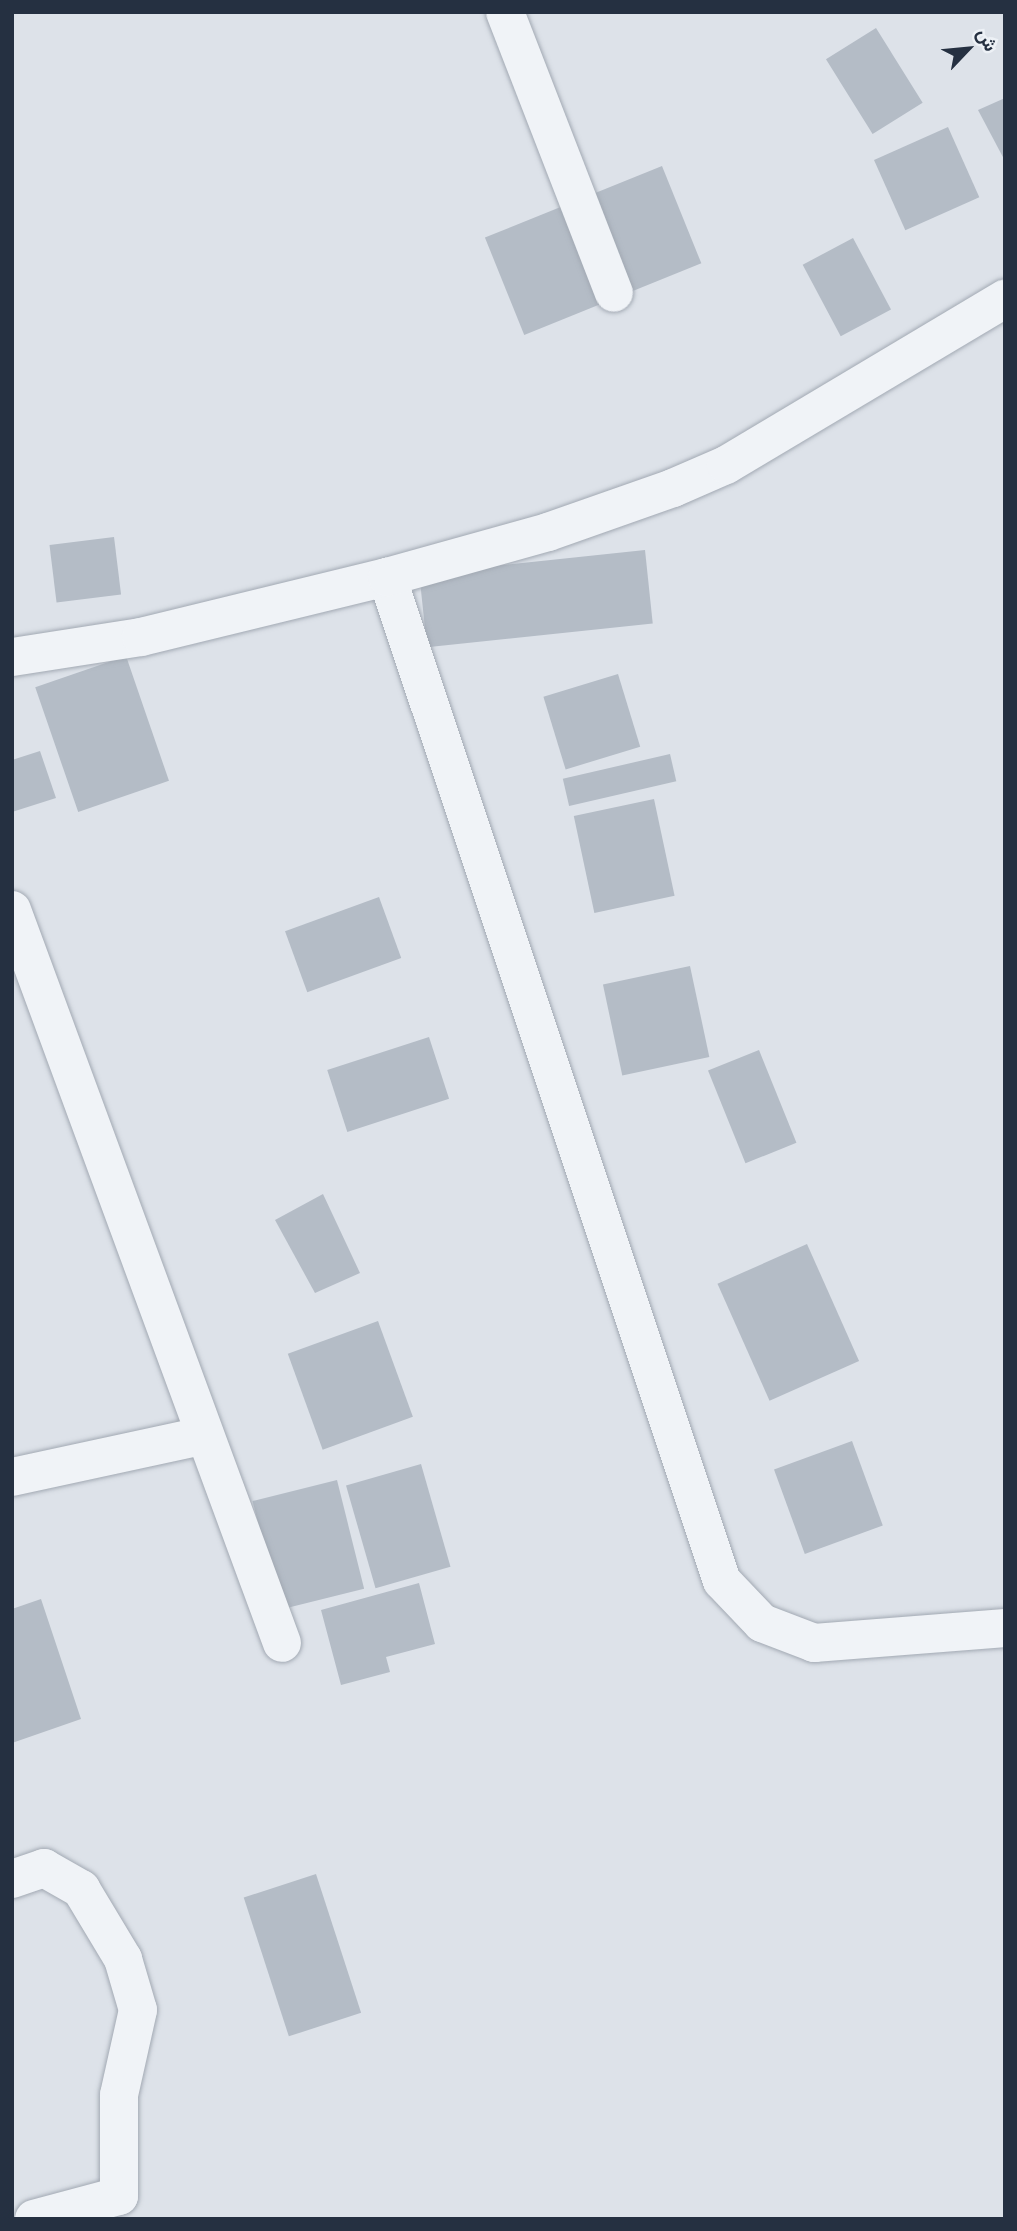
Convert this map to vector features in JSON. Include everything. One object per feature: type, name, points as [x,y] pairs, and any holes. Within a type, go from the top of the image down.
[{"type":"street","points":[[505,12],[614,292]]},
{"type":"street","points":[[12,657],[141,636],[387,578],[548,533],[726,465],[1005,299]]},
{"type":"street","points":[[387,578],[722,1581],[761,1623],[814,1643],[1005,1628]]},
{"type":"street","points":[[12,910],[201,1436],[282,1643]]},
{"type":"street","points":[[12,1477],[201,1436]]},
{"type":"street","points":[[12,1879],[44,1868],[81,1889],[122,1959],[138,2010],[119,2095],[119,2196],[34,2219]]},
{"type":"building","points":[[876,28],[923,103],[873,134],[826,59]]},
{"type":"building","points":[[1005,98],[1005,161],[978,110]]},
{"type":"building","points":[[948,127],[979,197],[905,230],[874,160]]},
{"type":"building","points":[[662,166],[701,263],[524,335],[485,238]]},
{"type":"building","points":[[853,238],[891,310],[841,336],[803,265]]},
{"type":"building","points":[[114,537],[121,595],[57,602],[49,545]]},
{"type":"building","points":[[645,550],[653,624],[427,647],[419,574]]},
{"type":"building","points":[[126,656],[169,781],[78,812],[35,687]]},
{"type":"building","points":[[618,674],[640,747],[566,769],[543,697]]},
{"type":"building","points":[[40,751],[56,798],[12,812],[12,760]]},
{"type":"building","points":[[670,754],[676,781],[569,806],[563,779]]},
{"type":"building","points":[[654,799],[675,896],[594,913],[574,816]]},
{"type":"building","points":[[379,897],[401,958],[307,992],[285,931]]},
{"type":"building","points":[[690,966],[709,1057],[622,1075],[603,985]]},
{"type":"building","points":[[429,1037],[449,1099],[347,1132],[327,1070]]},
{"type":"building","points":[[759,1050],[796,1143],[745,1163],[708,1071]]},
{"type":"building","points":[[323,1194],[360,1273],[315,1293],[275,1220]]},
{"type":"building","points":[[807,1244],[859,1361],[770,1401],[717,1284]]},
{"type":"building","points":[[378,1321],[413,1417],[323,1450],[288,1354]]},
{"type":"building","points":[[852,1441],[883,1526],[805,1554],[774,1469]]},
{"type":"building","points":[[421,1464],[450,1567],[376,1588],[346,1485]]},
{"type":"building","points":[[337,1480],[364,1589],[280,1610],[253,1501]]},
{"type":"building","points":[[419,1583],[435,1644],[386,1657],[390,1672],[341,1685],[321,1610]]},
{"type":"building","points":[[41,1599],[81,1719],[12,1743],[12,1609]]},
{"type":"building","points":[[316,1874],[361,2013],[289,2036],[244,1897]]}]
